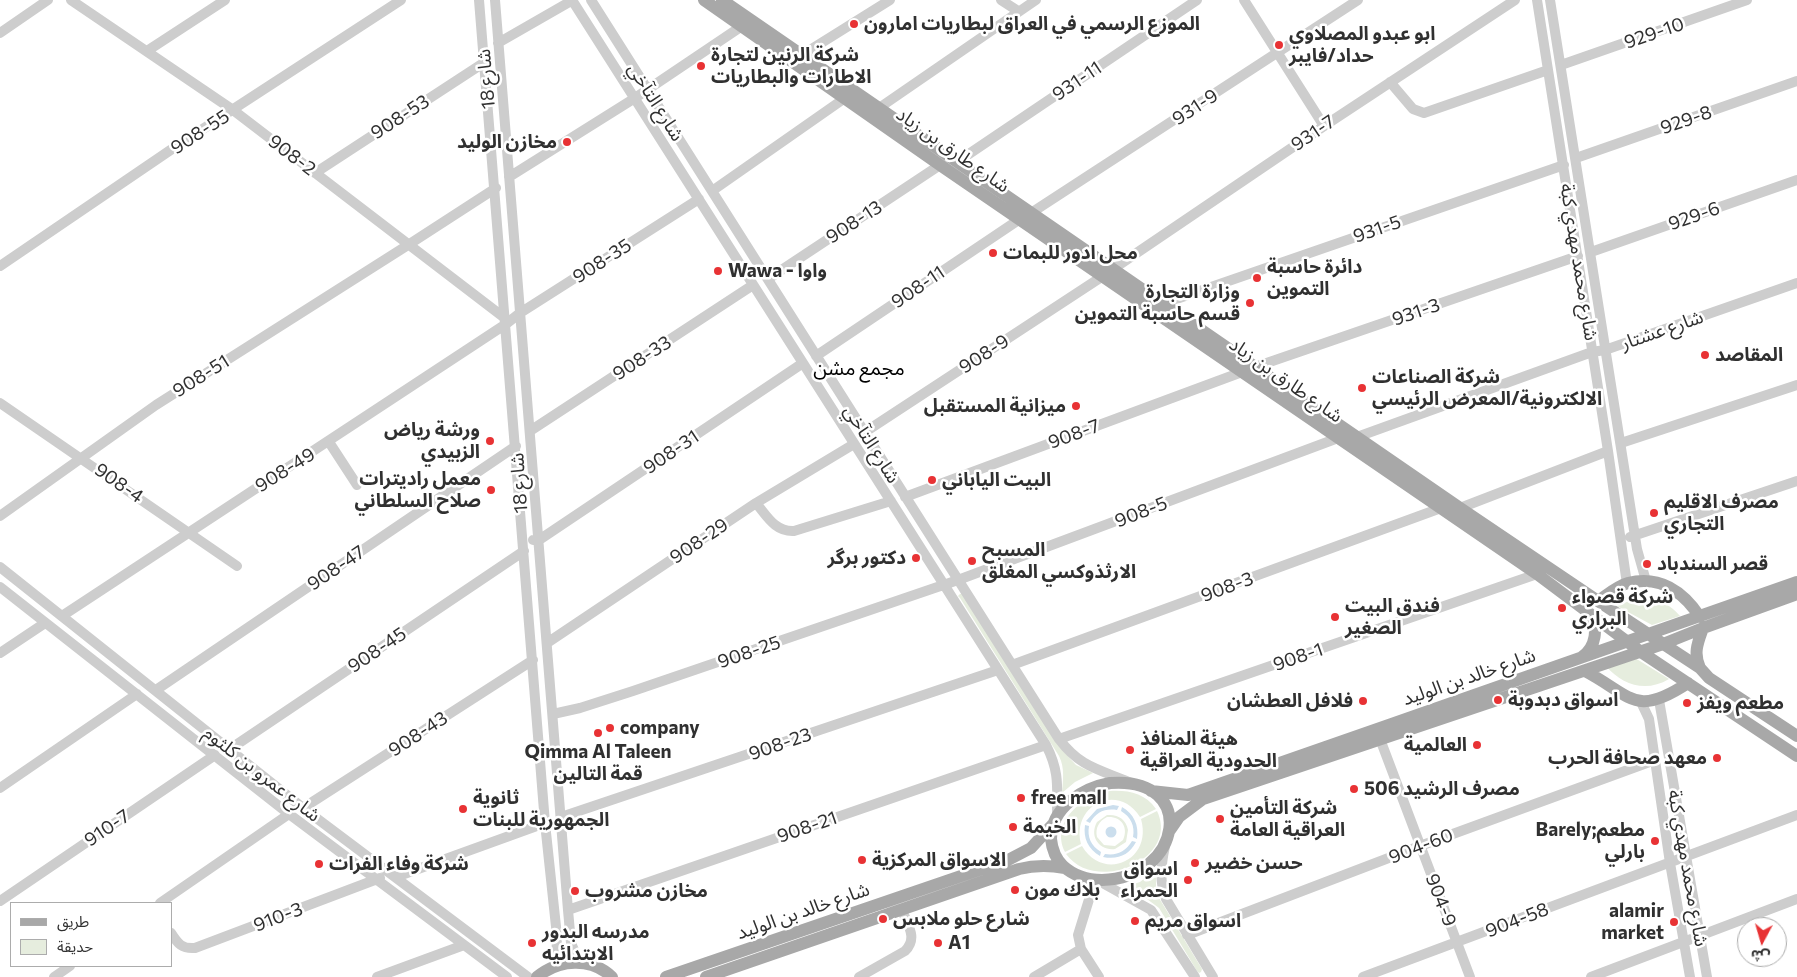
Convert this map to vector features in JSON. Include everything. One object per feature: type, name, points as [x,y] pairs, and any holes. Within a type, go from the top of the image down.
[{"type":"main road","name":"شارع طارق بن زياد","points":[[704,0],[940,165],[1025,216],[1108,272],[1242,372],[1537,574],[1589,614],[1606,619],[1645,643],[1700,668],[1709,678],[1797,736]]},
{"type":"main road","name":"شارع طارق بن زياد","points":[[730,2],[802,55],[957,162],[1025,216]]},
{"type":"main road","name":"شارع طارق بن زياد","points":[[1108,272],[1162,304],[1598,602],[1688,683],[1797,756]]},
{"type":"main road","points":[[1598,602],[1612,591],[1627,584],[1646,581],[1663,584],[1679,592],[1691,603],[1701,622],[1696,648],[1696,658],[1700,668]]},
{"type":"main road","name":"شارع خالد بن الوليد","points":[[1170,830],[1179,817],[1203,799],[1585,671],[1645,643],[1797,582]]},
{"type":"main road","name":"شارع خالد بن الوليد","points":[[1701,622],[1797,594]]},
{"type":"main road","points":[[1580,658],[1589,652],[1594,638],[1594,621],[1589,614]]},
{"type":"main road","points":[[1645,643],[1709,678]]},
{"type":"main road","name":"شارع خالد بن الوليد","points":[[1152,791],[1188,795],[1580,658],[1645,643]]},
{"type":"main road","points":[[1585,671],[1603,680],[1626,696],[1641,702],[1658,700],[1688,683]]},
{"type":"main road","points":[[1110,783],[1132,784],[1152,791],[1166,806],[1170,819],[1170,830],[1165,846],[1151,862],[1133,874],[1112,880],[1096,880],[1076,875],[1065,868],[1053,850],[1051,837],[1056,820],[1071,801],[1089,789],[1110,783]]},
{"type":"main road","name":"شارع خالد بن الوليد","points":[[666,977],[1008,860],[1031,848],[1056,820]]},
{"type":"main road","name":"شارع خالد بن الوليد","points":[[706,977],[1019,869],[1037,865],[1065,868]]},
{"type":"main road","points":[[536,977],[556,965],[579,962],[594,966],[607,972],[612,977]]},
{"type":"street","points":[[0,33],[48,0]]},
{"type":"street","name":"908-2","points":[[72,0],[233,110],[506,322]]},
{"type":"street","points":[[147,51],[225,0]]},
{"type":"street","name":"908-55","points":[[0,266],[172,149],[401,0]]},
{"type":"street","name":"شارع 18","points":[[480,0],[545,823],[557,936],[556,965]]},
{"type":"street","name":"شارع 18","points":[[495,0],[568,910],[571,943],[579,962]]},
{"type":"street","points":[[498,43],[573,0]]},
{"type":"street","name":"شارع التآخي","points":[[573,0],[1046,745],[1054,760],[1057,772],[1056,820]]},
{"type":"street","name":"شارع التآخي","points":[[591,0],[1059,739],[1070,753],[1082,762],[1095,770],[1132,784]]},
{"type":"street","points":[[802,55],[890,0]]},
{"type":"street","points":[[1000,0],[1018,11]]},
{"type":"street","points":[[879,108],[1036,0]]},
{"type":"street","name":"931-11","points":[[957,162],[1197,0]]},
{"type":"street","points":[[1244,0],[1324,126]]},
{"type":"street","name":"931-9","points":[[1025,216],[1358,0]]},
{"type":"street","name":"931-7","points":[[1108,272],[1515,0]]},
{"type":"street","name":"شارع محمد مهدي كبة","points":[[1537,0],[1573,221],[1627,584]]},
{"type":"street","name":"شارع محمد مهدي كبة","points":[[1550,0],[1635,535],[1646,581]]},
{"type":"street","name":"929-10","points":[[1561,65],[1747,0]]},
{"type":"street","points":[[509,177],[648,90],[742,26]]},
{"type":"street","name":"908-53","points":[[316,173],[485,62]]},
{"type":"street","points":[[1390,82],[1413,109],[1424,113],[1548,70]]},
{"type":"street","name":"929-8","points":[[1576,158],[1797,82]]},
{"type":"street","points":[[712,190],[845,98]]},
{"type":"street","name":"931-5","points":[[1162,304],[1564,164]]},
{"type":"street","name":"908-13","points":[[768,279],[940,165]]},
{"type":"street","name":"929-6","points":[[1590,252],[1797,180]]},
{"type":"street","name":"908-51","points":[[0,516],[156,405],[496,188]]},
{"type":"street","name":"908-35","points":[[506,322],[699,199]]},
{"type":"street","name":"908-11","points":[[816,356],[1025,216]]},
{"type":"street","points":[[1573,221],[1585,218]]},
{"type":"street","name":"931-3","points":[[1255,367],[1578,256]]},
{"type":"street","name":"908-9","points":[[865,432],[1108,272]]},
{"type":"street","name":"شارع عشتار","points":[[1356,437],[1592,352],[1605,350],[1797,283]]},
{"type":"street","name":"908-33","points":[[530,431],[753,285]]},
{"type":"street","points":[[779,326],[792,317]]},
{"type":"street","name":"908-49","points":[[62,616],[189,531],[329,442],[506,322]]},
{"type":"street","name":"908-31","points":[[539,540],[804,363]]},
{"type":"street","name":"908-7","points":[[906,497],[1242,372]]},
{"type":"street","points":[[1621,443],[1797,385]]},
{"type":"street","name":"908-4","points":[[0,402],[237,566]]},
{"type":"street","name":"908-5","points":[[944,585],[1338,438]]},
{"type":"street","points":[[329,442],[356,486]]},
{"type":"street","name":"908-29","points":[[547,643],[756,503],[854,444]]},
{"type":"street","name":"908-47","points":[[156,690],[516,446]]},
{"type":"street","points":[[1460,508],[1608,451]]},
{"type":"street","points":[[1610,463],[1624,460]]},
{"type":"street","points":[[1621,540],[1797,481]]},
{"type":"street","points":[[756,503],[777,527],[784,531],[794,531],[891,502]]},
{"type":"street","name":"908-3","points":[[1012,665],[1441,508]]},
{"type":"street","points":[[523,546],[539,540]]},
{"type":"street","name":"908-45","points":[[230,749],[523,546]]},
{"type":"street","name":"شارع عمرو بن كلثوم","points":[[0,567],[303,808],[528,977]]},
{"type":"street","name":"908-1","points":[[1059,739],[1537,574]]},
{"type":"street","name":"908-25","points":[[538,720],[633,692],[944,585]]},
{"type":"street","name":"شارع عمرو بن كلثوم","points":[[0,587],[289,814],[507,977]]},
{"type":"street","points":[[0,653],[45,623]]},
{"type":"street","name":"908-43","points":[[303,808],[533,660]]},
{"type":"street","name":"908-23","points":[[561,818],[998,670]]},
{"type":"street","points":[[0,788],[138,694]]},
{"type":"street","name":"شارع محمد مهدي كبة","points":[[1658,700],[1707,977]]},
{"type":"street","name":"شارع محمد مهدي كبة","points":[[1641,702],[1649,719],[1670,862],[1690,977]]},
{"type":"street","name":"904-9","points":[[1380,739],[1470,977]]},
{"type":"street","name":"908-21","points":[[568,910],[1046,745]]},
{"type":"street","name":"910-7","points":[[0,901],[215,756]]},
{"type":"street","name":"904-60","points":[[1187,935],[1420,846],[1655,760]]},
{"type":"street","points":[[161,902],[289,814]]},
{"type":"street","name":"904-58","points":[[1363,977],[1797,815]]},
{"type":"street","name":"910-3","points":[[172,934],[179,945],[186,948],[195,948],[376,880],[545,823]]},
{"type":"street","points":[[1165,846],[1161,863],[1162,888],[1166,900],[1214,977]]},
{"type":"street","points":[[1099,977],[1081,949],[1078,935],[1096,880],[1151,910],[1195,977]]},
{"type":"street","points":[[1591,977],[1797,899]]},
{"type":"street","points":[[858,977],[905,951],[911,945],[912,938],[902,910]]},
{"type":"street","points":[[377,977],[464,945]]},
{"type":"street","points":[[1034,977],[1081,949]]},
{"type":"street","points":[[54,977],[69,967]]},
{"type":"green space","points":[[962,594],[1064,752],[1076,765],[1093,773],[1075,782],[1062,793],[1063,770],[1059,756],[958,596]]},
{"type":"green space","points":[[1648,597],[1665,604],[1680,616],[1652,625],[1617,606],[1636,598]]},
{"type":"green space","points":[[1635,658],[1669,679],[1652,686],[1635,685],[1619,678],[1606,666]]},
{"type":"green space","points":[[1110,791],[1136,794],[1147,799],[1156,809],[1140,817],[1131,807],[1120,801],[1109,800],[1098,803],[1089,809],[1083,818],[1080,830],[1081,844],[1065,852],[1062,830],[1066,820],[1080,804],[1089,798]]},
{"type":"green space","points":[[1157,811],[1161,828],[1157,844],[1146,857],[1131,866],[1114,871],[1096,871],[1079,866],[1066,854],[1082,846],[1091,857],[1102,863],[1124,862],[1140,846],[1143,834],[1141,819]]},
{"type":"green space","points":[[1107,815],[1115,815],[1121,818],[1128,830],[1126,842],[1115,849],[1104,848],[1097,842],[1095,837],[1094,832],[1097,822]],"holes":[[[1107,817],[1120,820],[1125,831],[1123,840],[1115,846],[1104,845],[1097,837],[1098,825]]]},
{"type":"green space","points":[[1156,869],[1156,888],[1159,898],[1202,969],[1199,973],[1159,908],[1143,896],[1121,888],[1140,882]]},
{"type":"water","points":[[1113,805],[1119,806],[1117,810],[1105,810],[1095,816],[1090,823],[1086,821],[1097,809]]},
{"type":"water","points":[[1122,807],[1135,820],[1137,839],[1133,837],[1132,822],[1121,811]]},
{"type":"water","points":[[1085,825],[1089,826],[1090,841],[1101,852],[1100,856],[1087,843]]},
{"type":"water","points":[[1111,826],[1117,832],[1111,838],[1105,832]]},
{"type":"water","points":[[1132,841],[1136,842],[1122,856],[1114,858],[1103,857],[1105,854],[1121,852]]},
{"type":"place","name":"الموزع الرسمي في العراق لبطاريات امارون","points":[[854,24]]},
{"type":"place","name":"ابو عبدو المصلاوي حداد/فايبر","points":[[1279,45]]},
{"type":"place","name":"شركة الرنين لتجارة الاطارات والبطاريات","points":[[701,66]]},
{"type":"place","name":"مخازن الوليد","points":[[567,142]]},
{"type":"place","name":"محل ادور للبمات","points":[[993,253]]},
{"type":"place","name":"Wawa - واوا","points":[[718,271]]},
{"type":"place","name":"دائرة حاسبة التموين","points":[[1257,278]]},
{"type":"place","name":"وزارة التجارة قسم حاسبة التموين","points":[[1250,303]]},
{"type":"place","name":"المقاصد","points":[[1705,355]]},
{"type":"place","name":"شركة الصناعات الالكترونية/المعرض الرئيسي","points":[[1362,388]]},
{"type":"place","name":"ميزانية المستقبل","points":[[1076,406]]},
{"type":"place","name":"ورشة رياض الزبيدي","points":[[490,441]]},
{"type":"place","name":"البيت الياباني","points":[[932,480]]},
{"type":"place","name":"معمل راديترات صلاح السلطاني","points":[[491,490]]},
{"type":"place","name":"مصرف الاقليم التجاري","points":[[1654,513]]},
{"type":"place","name":"دكتور برگر","points":[[916,558]]},
{"type":"place","name":"المسبح الارثذوكسي المغلق","points":[[972,561]]},
{"type":"place","name":"قصر السندباد","points":[[1647,564]]},
{"type":"place","name":"شركة قصواء البراري","points":[[1562,608]]},
{"type":"place","name":"فندق البيت الصغير","points":[[1335,617]]},
{"type":"place","name":"اسواق دبدوبة","points":[[1498,700]]},
{"type":"place","name":"فلافل العطشان","points":[[1363,701]]},
{"type":"place","name":"مطعم ويفز","points":[[1687,703]]},
{"type":"place","name":"company","points":[[610,728]]},
{"type":"place","name":"Qimma Al Taleen قمة التالين","points":[[598,733]]},
{"type":"place","name":"العالمية","points":[[1477,745]]},
{"type":"place","name":"هيئة المنافذ الحدودية العراقية","points":[[1130,750]]},
{"type":"place","name":"معهد صحافة الحرب","points":[[1717,758]]},
{"type":"place","name":"مصرف الرشيد 506","points":[[1354,789]]},
{"type":"place","name":"free mall","points":[[1021,798]]},
{"type":"place","name":"ثانوية الجمهورية للبنات","points":[[463,809]]},
{"type":"place","name":"شركة التأمين العراقية العامة","points":[[1220,819]]},
{"type":"place","name":"الخيمة","points":[[1013,827]]},
{"type":"place","name":"Barely;مطعم بارلي","points":[[1655,841]]},
{"type":"place","name":"الاسواق المركزية","points":[[862,860]]},
{"type":"place","name":"حسن خضير","points":[[1195,863]]},
{"type":"place","name":"شركة وفاء الفرات","points":[[319,864]]},
{"type":"place","name":"اسواق الحمراء","points":[[1188,880]]},
{"type":"place","name":"بلاك مون","points":[[1015,890]]},
{"type":"place","name":"مخازن مشروب","points":[[575,891]]},
{"type":"place","name":"شارع حلو ملابس","points":[[883,919]]},
{"type":"place","name":"اسواق مريم","points":[[1135,921]]},
{"type":"place","name":"alamir market","points":[[1674,922]]},
{"type":"place","name":"مدرسه البدور الابتدائيه","points":[[532,943]]},
{"type":"place","name":"A1","points":[[938,943]]},
{"type":"district","name":"مجمع مشن","points":[[859,368]]}]
